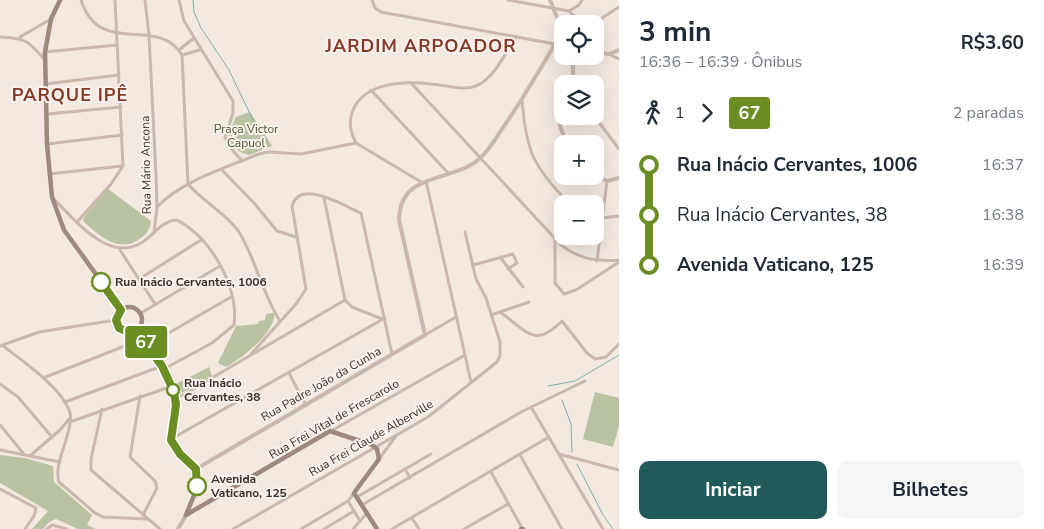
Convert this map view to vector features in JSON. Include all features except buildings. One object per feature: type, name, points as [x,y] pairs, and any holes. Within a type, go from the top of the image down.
[{"type":"main road","points":[[60,0],[51,19],[44,52],[47,144],[52,197],[64,230],[121,310]]},
{"type":"main road","points":[[121,310],[134,307],[141,313],[142,321],[136,331]]},
{"type":"main road","points":[[121,310],[116,320],[123,331],[136,331],[148,345],[172,386],[176,399],[171,440],[180,454],[196,469],[197,488],[186,515]]},
{"type":"main road","points":[[330,432],[375,446],[379,459],[356,495],[378,529]]},
{"type":"main road","name":"Rua Frei Vital de Frescarolo","points":[[186,515],[330,432]]},
{"type":"street","points":[[82,0],[91,19],[116,34],[149,34],[179,50],[182,55],[188,184],[238,230],[267,299],[280,321]]},
{"type":"street","points":[[77,222],[112,184],[123,166],[115,0]]},
{"type":"street","name":"Rua Mário Ancona","points":[[145,0],[149,34],[157,208],[154,233]]},
{"type":"street","points":[[179,0],[181,15],[200,50],[233,101],[233,113],[225,137],[230,148],[242,161]]},
{"type":"street","points":[[372,0],[375,8],[381,12],[554,44]]},
{"type":"street","points":[[508,0],[569,11],[578,20],[593,24],[619,7]]},
{"type":"street","points":[[550,0],[556,15]]},
{"type":"street","points":[[569,11],[582,0]]},
{"type":"street","points":[[20,38],[51,19]]},
{"type":"street","points":[[471,382],[423,182],[356,143],[351,131],[351,116],[360,98],[371,90],[412,83],[465,88],[482,84],[516,36]]},
{"type":"street","points":[[0,37],[20,38],[33,46],[44,59]]},
{"type":"street","points":[[179,50],[194,38]]},
{"type":"street","points":[[44,52],[117,45]]},
{"type":"street","points":[[425,335],[399,220],[399,213],[406,197],[416,185],[473,164],[482,157],[522,100],[554,46]]},
{"type":"street","points":[[182,55],[200,50]]},
{"type":"street","points":[[609,54],[619,50]]},
{"type":"street","points":[[604,53],[619,59]]},
{"type":"street","points":[[45,84],[119,75]]},
{"type":"street","points":[[412,83],[482,157],[554,239]]},
{"type":"street","points":[[371,90],[449,174]]},
{"type":"street","points":[[522,100],[525,137],[530,153],[539,170],[562,195]]},
{"type":"street","points":[[47,114],[121,107]]},
{"type":"street","points":[[601,125],[619,149]]},
{"type":"street","points":[[47,144],[122,135]]},
{"type":"street","points":[[157,208],[175,191],[188,184],[264,153],[301,154],[356,143]]},
{"type":"street","points":[[49,174],[123,166]]},
{"type":"street","points":[[222,170],[254,203],[277,231],[296,237]]},
{"type":"street","points":[[604,179],[619,178]]},
{"type":"street","points":[[604,203],[607,180]]},
{"type":"street","points":[[251,354],[306,289],[305,273],[292,214],[294,200],[304,193],[324,197],[361,213],[392,354]]},
{"type":"street","points":[[52,197],[77,222],[101,242],[120,250],[155,304]]},
{"type":"street","points":[[324,197],[345,300],[352,307],[383,319]]},
{"type":"street","points":[[604,218],[619,216]]},
{"type":"street","points":[[65,402],[163,368],[212,343],[231,329],[234,321],[231,296],[220,266],[201,240],[177,220],[168,221],[136,246],[120,250]]},
{"type":"street","name":"Rua Frei Claude Alberville","points":[[233,529],[437,411],[492,367],[500,356],[500,342],[472,266],[465,232]]},
{"type":"street","points":[[139,279],[201,240]]},
{"type":"street","points":[[555,245],[555,283],[564,294],[576,290],[619,261]]},
{"type":"street","points":[[562,245],[576,255],[597,261],[619,261]]},
{"type":"street","points":[[597,261],[599,245]]},
{"type":"street","points":[[472,266],[510,254],[515,256],[516,263],[508,269]]},
{"type":"street","points":[[500,257],[523,287]]},
{"type":"street","points":[[141,313],[220,266]]},
{"type":"street","points":[[148,345],[231,296]]},
{"type":"street","points":[[176,399],[345,300]]},
{"type":"street","points":[[491,315],[529,302]]},
{"type":"street","points":[[500,312],[536,336],[543,336],[562,321],[591,358],[606,357],[619,344]]},
{"type":"street","name":"Rua Padre João da Cunha","points":[[196,469],[456,316]]},
{"type":"street","points":[[171,440],[383,319]]},
{"type":"street","points":[[1,345],[49,330],[116,320]]},
{"type":"street","points":[[43,378],[143,339]]},
{"type":"street","points":[[1,345],[43,378],[65,402],[70,422],[60,462],[59,482],[95,513],[112,519],[147,519]]},
{"type":"street","name":"Rua Frei Vital de Frescarolo","points":[[330,432],[465,355]]},
{"type":"street","points":[[289,373],[305,404]]},
{"type":"street","points":[[362,505],[531,407],[585,381]]},
{"type":"street","points":[[0,384],[18,397],[52,437]]},
{"type":"street","points":[[70,422],[102,409],[172,386]]},
{"type":"street","points":[[140,396],[129,451],[130,457],[155,481],[157,488],[143,515]]},
{"type":"street","points":[[531,407],[603,529]]},
{"type":"street","points":[[102,409],[91,459],[91,470],[160,529]]},
{"type":"street","points":[[30,455],[52,437],[70,416]]},
{"type":"street","points":[[0,425],[24,453]]},
{"type":"street","points":[[379,459],[396,435]]},
{"type":"street","points":[[392,529],[549,437]]},
{"type":"street","points":[[0,450],[24,453],[60,462]]},
{"type":"street","points":[[301,529],[356,495],[431,454]]},
{"type":"street","points":[[558,454],[619,470]]},
{"type":"street","points":[[520,455],[562,529]]},
{"type":"street","points":[[405,469],[410,478]]},
{"type":"street","points":[[491,472],[522,529]]},
{"type":"street","points":[[0,490],[36,508],[36,512],[25,529]]},
{"type":"street","points":[[348,501],[360,521]]},
{"type":"street","points":[[464,529],[508,504]]},
{"type":"street","points":[[324,529],[354,511]]},
{"type":"street","points":[[353,529],[367,514]]},
{"type":"street","points":[[178,529],[186,515]]},
{"type":"street","points":[[412,518],[419,529]]},
{"type":"street","points":[[46,529],[52,525],[67,529]]},
{"type":"green space","name":"Praça Victor Capuol","points":[[250,112],[272,146],[249,155],[240,152],[230,143],[229,132],[236,117]]},
{"type":"green space","points":[[108,189],[151,221],[147,232],[138,240],[123,244],[109,241],[83,221],[84,217]]},
{"type":"green space","points":[[274,313],[270,328],[248,352],[226,367],[218,363],[236,326],[258,324],[259,321],[265,320],[266,314]]},
{"type":"green space","points":[[209,367],[212,376],[182,393],[178,383]]},
{"type":"green space","points":[[595,392],[619,398],[619,426],[613,447],[583,439]]},
{"type":"green space","points":[[0,455],[25,458],[53,466],[54,482],[92,515],[87,525],[96,529],[78,529],[56,519],[49,522],[43,529],[32,529],[48,511],[0,483]]},
{"type":"waterway","points":[[193,0],[194,12],[201,28],[229,70],[252,118],[267,140]]},
{"type":"waterway","points":[[548,386],[575,381],[619,355]]},
{"type":"waterway","points":[[562,400],[571,424],[572,452]]},
{"type":"waterway","points":[[577,464],[603,515],[613,529]]},
{"type":"bus line","name":"67","points":[[101,282],[121,310],[118,312],[116,320],[119,328],[127,332],[136,331],[164,369],[176,399],[175,415],[170,437],[180,454],[196,469],[197,486]]},
{"type":"place","name":"Rua Inácio Cervantes, 1006","points":[[101,282]]},
{"type":"place","name":"Rua Inácio Cervantes, 38","points":[[173,390]]},
{"type":"place","name":"Avenida Vaticano, 125","points":[[197,486]]},
{"type":"district","name":"JARDIM ARPOADOR","points":[[421,46]]},
{"type":"district","name":"PARQUE IPÊ","points":[[70,95]]}]
